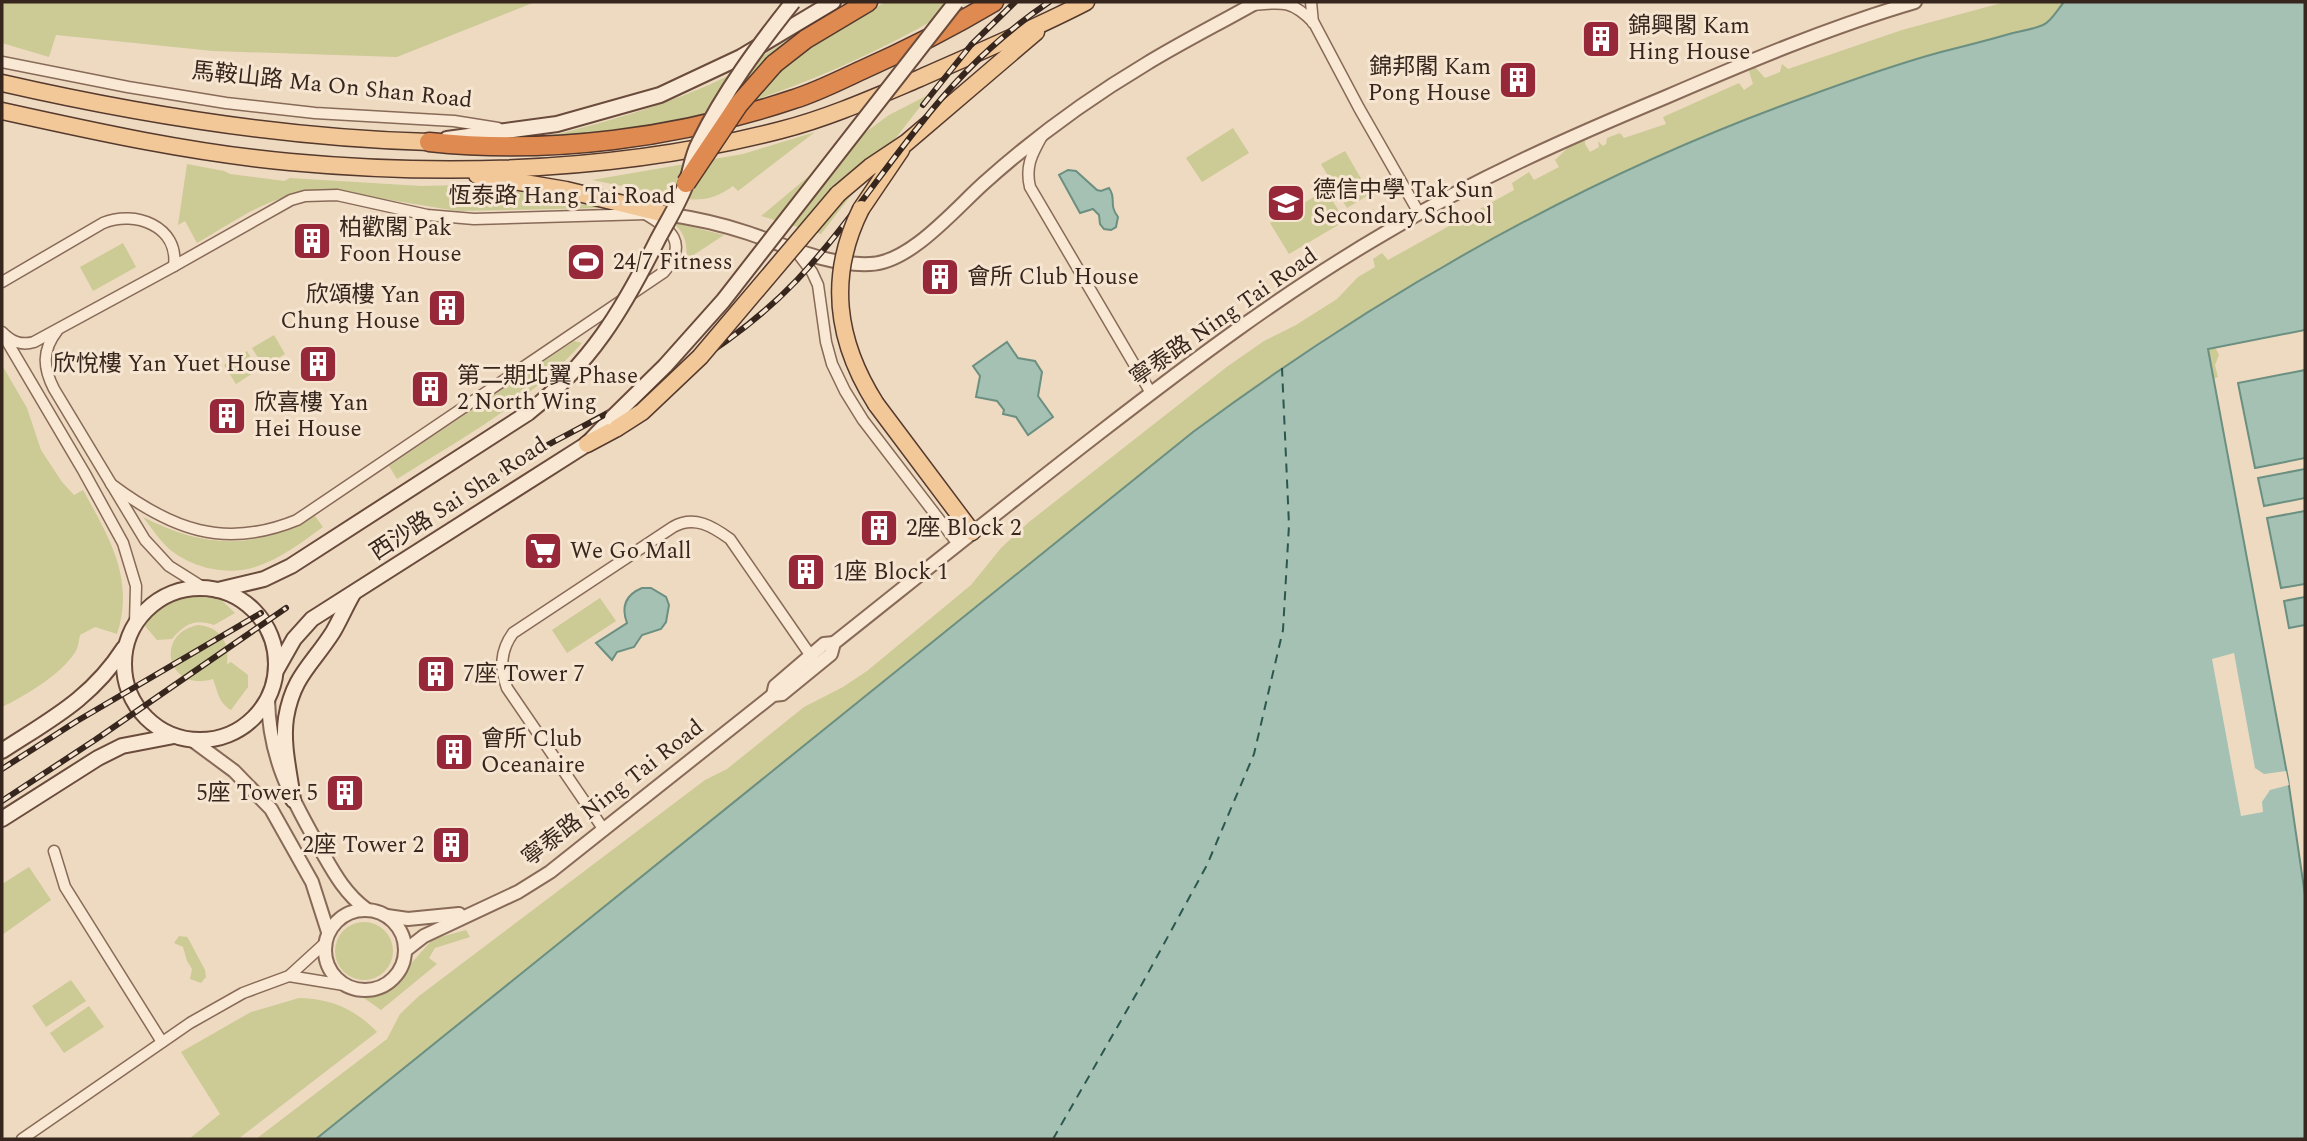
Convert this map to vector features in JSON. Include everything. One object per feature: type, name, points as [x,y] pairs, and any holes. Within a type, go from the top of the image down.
[{"type":"highway","points":[[686,183],[751,89],[782,57],[826,26],[868,2]]},
{"type":"highway","name":"馬鞍山路 Ma On Shan Road","points":[[429,142],[498,147],[595,142],[750,113],[797,99],[893,56],[994,2]]},
{"type":"main road","name":"西沙路 Sai Sha Road","points":[[210,589],[264,579],[291,566],[528,413],[582,363],[612,324],[634,287],[686,183],[697,146],[725,98],[764,39],[793,2]]},
{"type":"main road","name":"馬鞍山路 Ma On Shan Road","points":[[2,83],[89,103],[193,120],[312,135],[429,142],[534,128],[595,115],[685,85],[741,57],[833,2]]},
{"type":"main road","points":[[587,444],[615,423],[716,310],[956,2]]},
{"type":"main road","points":[[2,111],[107,134],[242,156],[341,166],[436,169],[620,161],[683,152],[781,131],[822,118],[1054,19],[1086,2]]},
{"type":"main road","points":[[615,423],[642,412],[700,357],[838,194],[870,166],[906,143],[965,90],[1054,19]]},
{"type":"main road","points":[[906,143],[861,209],[850,234],[842,266],[840,309],[854,364],[876,404],[972,533]]},
{"type":"main road","points":[[436,169],[566,190],[665,214]]},
{"type":"main road","name":"西沙路 Sai Sha Road","points":[[276,670],[294,639],[312,619],[587,444]]},
{"type":"main road","points":[[2,751],[78,701],[111,669],[135,623],[152,605],[164,597],[191,588],[210,589],[240,600],[260,617],[272,640],[276,670],[268,699],[260,712],[236,731],[215,739],[192,740],[174,736],[154,725],[138,708],[124,674],[124,648]]},
{"type":"main road","points":[[293,800],[286,718],[293,694],[305,668],[332,634],[354,592]]},
{"type":"main road","points":[[2,819],[98,758],[122,746],[174,736]]},
{"type":"street","points":[[1311,2],[1314,23]]},
{"type":"street","name":"寧泰路 Ning Tai Road","points":[[406,950],[424,936],[535,882],[566,861],[773,695],[782,694],[814,660],[831,654],[834,643],[972,533],[1152,393],[1289,293],[1419,213],[1590,128],[1754,60],[1856,21],[1915,2]]},
{"type":"street","points":[[1255,3],[1297,6],[1314,23],[1369,127],[1419,213]]},
{"type":"street","name":"恆泰路 Hang Tai Road","points":[[2,332],[13,342],[28,344],[291,200],[320,194],[355,198],[447,218],[665,214],[719,224],[796,251],[858,264],[886,262],[907,253],[999,170],[1093,98],[1146,64],[1255,3]]},
{"type":"street","name":"馬鞍山路 Ma On Shan Road","points":[[2,62],[140,89],[249,106],[378,118],[454,121],[497,128],[534,128]]},
{"type":"street","points":[[1042,136],[1029,160],[1027,173],[1030,187],[1152,393]]},
{"type":"street","points":[[111,484],[165,520],[208,533],[256,533],[297,520],[664,272],[674,259],[675,239],[668,229],[645,214]]},
{"type":"street","points":[[2,282],[103,223],[127,217],[147,221],[166,236],[174,250],[174,266]]},
{"type":"street","points":[[796,251],[818,285],[826,342],[832,364],[845,391],[863,420],[958,544]]},
{"type":"street","points":[[62,326],[49,341],[46,352],[48,377],[145,540],[178,572],[210,589]]},
{"type":"street","points":[[2,332],[85,472],[123,543],[136,586],[135,623]]},
{"type":"street","points":[[604,830],[507,688],[503,677],[502,654],[513,633],[673,527],[680,523],[700,522],[716,528],[730,539],[814,660]]},
{"type":"street","points":[[268,699],[271,741],[283,781],[293,800],[342,886],[366,909],[386,916],[396,925],[406,950],[397,974],[379,988],[355,989],[289,976]]},
{"type":"street","points":[[192,740],[234,771],[271,809],[312,882],[326,938],[328,967],[345,985]]},
{"type":"street","points":[[54,851],[65,887],[162,1042]]},
{"type":"street","points":[[22,1139],[162,1042],[243,993],[289,976],[326,938],[343,915],[366,909]]},
{"type":"street","name":"寧泰路 Ning Tai Road","points":[[386,916],[408,919],[471,912]]},
{"type":"shaded area","points":[[2,2],[535,2],[397,57],[213,51],[56,35],[49,57],[2,43]]},
{"type":"shaded area","points":[[886,2],[965,2],[872,52],[775,93],[688,119],[649,127],[550,139],[549,136],[643,110],[689,93],[742,68],[799,33],[746,82],[758,90],[819,41]]},
{"type":"shaded area","points":[[2005,2],[2064,2],[2046,25],[1935,54],[1634,167],[1573,196],[1442,266],[1327,337],[1193,432],[316,1139],[256,1139],[387,1039],[400,1014],[419,996],[705,780],[727,769],[804,707],[867,671],[971,585],[1001,548],[1029,522],[1228,366],[1264,341],[1337,299],[1358,277],[1375,267],[1373,259],[1382,253],[1388,260],[1514,190],[1512,183],[1529,172],[1534,180],[1559,167],[1555,160],[1572,144],[1585,140],[1590,152],[1599,147],[1598,141],[1603,146],[1607,138],[1620,133],[1624,138],[1666,124],[1663,117],[1739,83],[1744,90],[1753,84],[1749,71],[1755,67],[1765,78],[1780,72],[1782,64],[1788,69],[1902,30]]},
{"type":"shaded area","points":[[2064,2],[2305,2],[2305,330],[2208,349],[2288,779],[2305,895],[2305,1139],[316,1139],[1193,432],[1336,333],[1484,243],[1639,165],[1719,130],[1870,74],[2039,26],[2049,21]]},
{"type":"shaded area","points":[[930,94],[821,234],[761,216],[833,156],[889,115]]},
{"type":"shaded area","points":[[1233,128],[1249,153],[1202,182],[1186,158]]},
{"type":"shaded area","points":[[815,132],[738,191],[733,186],[705,199],[686,199],[592,180],[743,154]]},
{"type":"shaded area","points":[[1345,151],[1370,194],[1347,208],[1321,164]]},
{"type":"shaded area","points":[[187,164],[230,174],[284,181],[290,178],[503,189],[602,208],[457,211],[335,191],[314,192],[278,199],[197,243],[185,221],[178,225]]},
{"type":"shaded area","points":[[1068,170],[1076,171],[1097,190],[1109,188],[1118,217],[1116,227],[1111,230],[1104,229],[1099,215],[1093,209],[1080,213],[1059,175]]},
{"type":"shaded area","points":[[1326,190],[1345,221],[1289,254],[1270,223]]},
{"type":"shaded area","points":[[672,222],[724,235],[686,260],[685,239]]},
{"type":"shaded area","points":[[123,243],[136,267],[93,291],[80,267]]},
{"type":"shaded area","points":[[274,335],[285,354],[264,367],[252,348]]},
{"type":"shaded area","points":[[2214,336],[2219,355],[2215,365],[2218,377],[2209,380],[2205,350]]},
{"type":"shaded area","points":[[574,341],[582,343],[562,364],[518,401],[397,479],[389,466]]},
{"type":"shaded area","points":[[1007,342],[1018,358],[1035,361],[1042,372],[1038,396],[1053,417],[1028,435],[1016,417],[1003,414],[1004,410],[997,401],[976,397],[980,376],[973,366]]},
{"type":"shaded area","points":[[247,351],[258,370],[236,384],[224,365]]},
{"type":"shaded area","points":[[2,365],[27,408],[41,450],[74,495],[83,490],[102,525],[116,559],[123,595],[117,634],[95,627],[80,635],[76,651],[62,668],[32,691],[2,707]]},
{"type":"shaded area","points":[[2305,370],[2305,458],[2255,468],[2238,383]]},
{"type":"shaded area","points":[[2305,469],[2305,498],[2264,506],[2258,478]]},
{"type":"shaded area","points":[[2305,511],[2305,584],[2281,588],[2267,518]]},
{"type":"shaded area","points":[[315,516],[323,527],[284,554],[267,563],[235,571],[198,565],[176,554],[164,544],[143,517],[188,535],[230,541],[271,535]]},
{"type":"shaded area","points":[[642,588],[651,588],[666,597],[669,605],[666,622],[661,629],[642,635],[634,647],[617,652],[612,660],[596,643],[627,623],[624,612],[626,602]]},
{"type":"shaded area","points":[[187,593],[205,598],[217,596],[235,613],[214,625],[201,622],[190,624],[172,639],[157,640],[145,626],[148,620],[163,606]]},
{"type":"shaded area","points":[[2305,597],[2305,625],[2289,628],[2284,601]]},
{"type":"shaded area","points":[[600,598],[616,621],[567,653],[552,630]]},
{"type":"shaded area","points":[[198,625],[218,632],[227,649],[227,664],[231,662],[248,675],[248,687],[231,710],[221,700],[213,679],[198,681],[185,678],[172,661],[171,650],[175,639],[184,630]]},
{"type":"shaded area","points":[[29,867],[51,900],[2,935],[2,884]]},
{"type":"shaded area","points":[[364,922],[380,927],[388,935],[393,951],[388,967],[380,975],[364,980],[348,975],[340,967],[335,951],[340,935],[348,927]]},
{"type":"shaded area","points":[[466,930],[470,937],[435,948],[429,958],[437,964],[381,1010],[364,998],[388,989],[433,939]]},
{"type":"shaded area","points":[[179,936],[187,937],[205,970],[206,977],[201,983],[190,979],[192,969],[183,947],[174,943]]},
{"type":"shaded area","points":[[71,980],[86,1001],[46,1027],[32,1006]]},
{"type":"shaded area","points":[[299,998],[322,1000],[342,1007],[360,1017],[377,1032],[238,1139],[189,1139],[220,1114],[181,1052],[251,1012]]},
{"type":"shaded area","points":[[89,1006],[104,1027],[64,1053],[50,1033]]},
{"type":"pier","points":[[2234,653],[2255,768],[2264,774],[2286,771],[2289,785],[2270,790],[2262,802],[2263,812],[2241,816],[2212,659]]},
{"type":"ferry route","points":[[1053,1139],[1207,865],[1254,754],[1283,630],[1289,525],[1282,368]]},
{"type":"railway","points":[[923,105],[971,45],[1015,2]]},
{"type":"railway","points":[[503,469],[658,385],[731,338],[765,310],[797,280],[829,243],[948,91],[996,44],[1049,2]]},
{"type":"railway","points":[[2,801],[286,608]]},
{"type":"railway","points":[[2,769],[77,721],[261,613]]},
{"type":"place","name":"錦興閣 Kam Hing House","points":[[1601,39]]},
{"type":"place","name":"錦邦閣 Kam Pong House","points":[[1518,80]]},
{"type":"place","name":"德信中學 Tak Sun Secondary School","points":[[1286,203]]},
{"type":"place","name":"柏歡閣 Pak Foon House","points":[[312,241]]},
{"type":"place","name":"24/7 Fitness","points":[[586,262]]},
{"type":"place","name":"會所 Club House","points":[[940,277]]},
{"type":"place","name":"欣頌樓 Yan Chung House","points":[[447,308]]},
{"type":"place","name":"欣悅樓 Yan Yuet House","points":[[318,364]]},
{"type":"place","name":"第二期北翼 Phase 2 North Wing","points":[[430,389]]},
{"type":"place","name":"欣喜樓 Yan Hei House","points":[[227,416]]},
{"type":"place","name":"2座 Block 2","points":[[879,528]]},
{"type":"place","name":"We Go Mall","points":[[543,551]]},
{"type":"place","name":"1座 Block 1","points":[[806,572]]},
{"type":"place","name":"7座 Tower 7","points":[[436,674]]},
{"type":"place","name":"會所 Club Oceanaire","points":[[454,752]]},
{"type":"place","name":"5座 Tower 5","points":[[345,793]]},
{"type":"place","name":"2座 Tower 2","points":[[451,845]]}]
